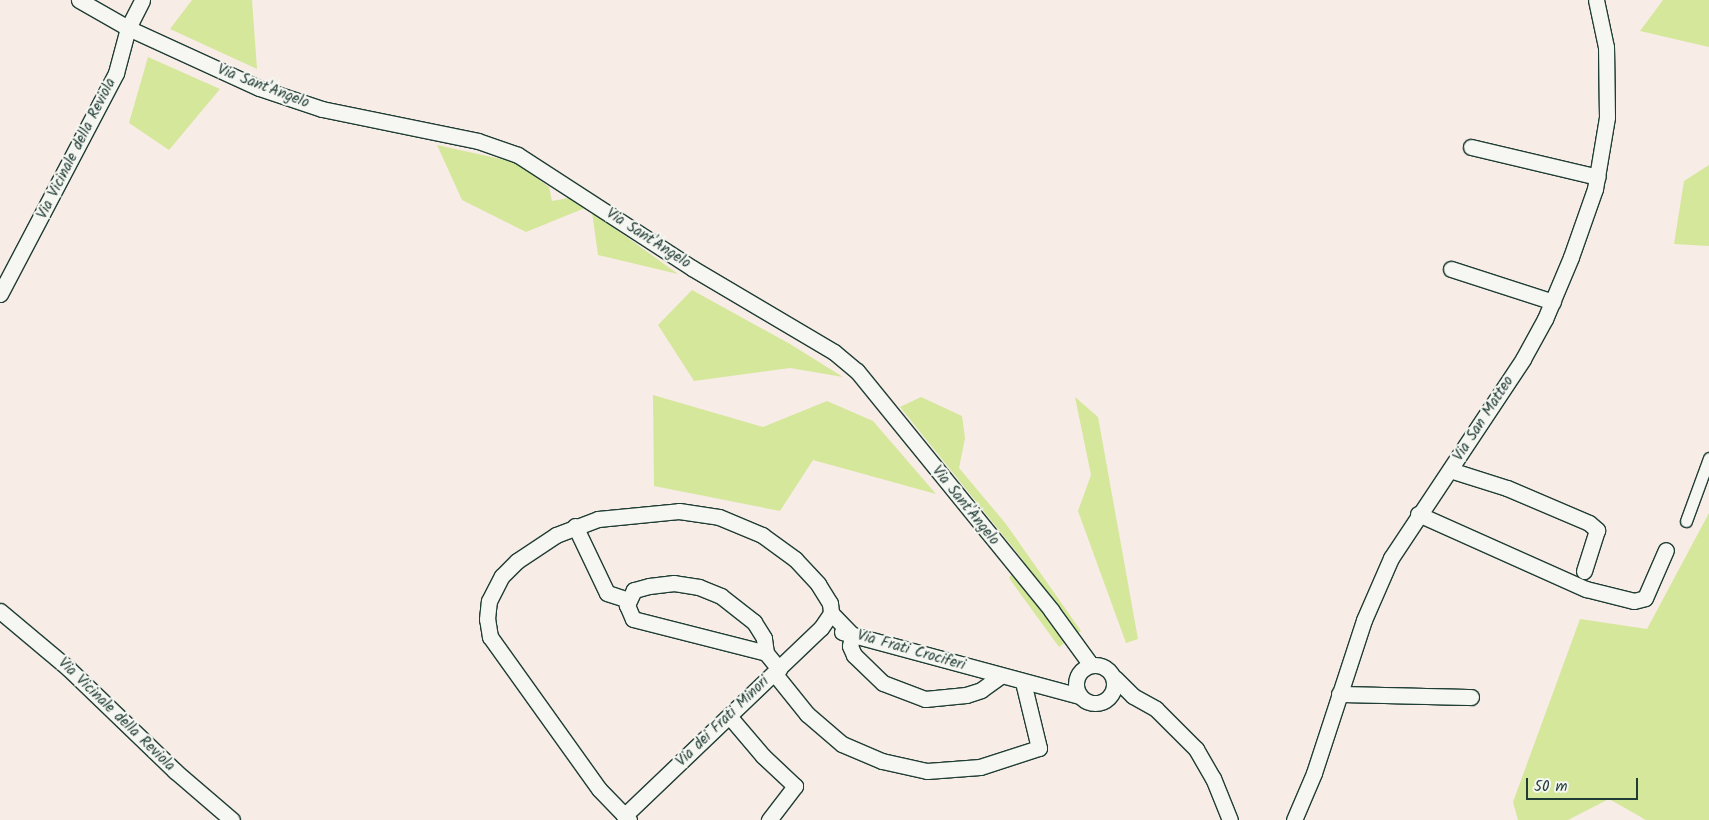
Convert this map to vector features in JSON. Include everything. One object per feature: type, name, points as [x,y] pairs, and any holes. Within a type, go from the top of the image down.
[{"type":"street","name":"Via Sant'Angelo","points":[[79,0],[128,28],[259,88],[322,109],[478,142],[518,155],[692,268],[834,352],[867,384],[1052,610],[1085,669]]},
{"type":"street","name":"Via Vicinale della Reviola","points":[[0,294],[116,73],[128,28],[142,0]]},
{"type":"street","name":"Via San Matteo","points":[[1294,820],[1314,773],[1339,694],[1375,593],[1418,514],[1450,470],[1523,359],[1553,302],[1598,177],[1606,125],[1609,78],[1596,0]]},
{"type":"street","points":[[1471,147],[1598,177]]},
{"type":"street","points":[[1451,269],[1553,302]]},
{"type":"street","points":[[1686,521],[1709,458]]},
{"type":"street","points":[[1450,470],[1508,488],[1589,523],[1597,530],[1584,571]]},
{"type":"street","name":"Via Frati Crociferi","points":[[626,818],[574,755],[496,648],[488,627],[489,601],[509,568],[535,547],[575,526],[598,519],[679,511],[719,517],[762,535],[795,559],[818,584],[830,603],[831,613],[852,635],[1000,677],[1080,696]]},
{"type":"street","points":[[1418,514],[1586,589],[1634,601],[1645,598],[1666,550]]},
{"type":"street","points":[[575,526],[607,593],[629,600]]},
{"type":"street","points":[[766,653],[633,619],[628,610],[629,600],[634,590],[674,583],[700,587],[721,596],[754,622],[764,638],[766,653],[776,671],[807,714],[842,744],[882,761],[927,771],[980,767],[1039,748],[1023,682]]},
{"type":"street","name":"Via Vicinale della Reviola","points":[[0,611],[68,668],[175,771],[232,820]]},
{"type":"street","name":"Via dei Frati Minori","points":[[626,818],[821,628],[831,613]]},
{"type":"street","points":[[821,628],[852,635],[850,646],[854,655],[883,683],[925,699],[966,696],[980,690],[1000,677]]},
{"type":"street","points":[[1041,686],[1065,681],[1085,669],[1104,668],[1134,696],[1156,709],[1196,749],[1213,778],[1230,820]]},
{"type":"street","points":[[1085,669],[1075,688],[1080,696],[1094,702],[1134,702],[1156,709]]},
{"type":"street","points":[[1107,701],[1115,690],[1115,678]]},
{"type":"street","points":[[1339,694],[1471,697]]},
{"type":"street","points":[[729,716],[796,786],[770,820]]},
{"type":"green space","points":[[192,0],[252,0],[257,69],[170,29]]},
{"type":"green space","points":[[1663,0],[1709,0],[1709,47],[1640,31]]},
{"type":"green space","points":[[148,57],[220,89],[169,150],[129,123]]},
{"type":"green space","points":[[437,145],[515,162],[549,187],[552,201],[574,197],[590,206],[526,232],[462,200]]},
{"type":"green space","points":[[1709,165],[1709,246],[1674,244],[1684,181]]},
{"type":"green space","points":[[592,212],[678,274],[598,255]]},
{"type":"green space","points":[[692,290],[790,344],[843,377],[790,368],[694,381],[658,325]]},
{"type":"green space","points":[[653,395],[763,427],[827,401],[873,421],[936,494],[813,460],[780,511],[654,486]]},
{"type":"green space","points":[[921,397],[962,416],[965,438],[959,468],[1006,524],[1081,631],[1059,647],[1009,578],[1023,560],[900,407]]},
{"type":"green space","points":[[1075,397],[1098,417],[1138,639],[1126,643],[1078,511],[1091,475]]},
{"type":"green space","points":[[1709,513],[1709,820],[1646,820],[1609,799],[1568,820],[1518,820],[1513,802],[1580,619],[1647,629]]}]
